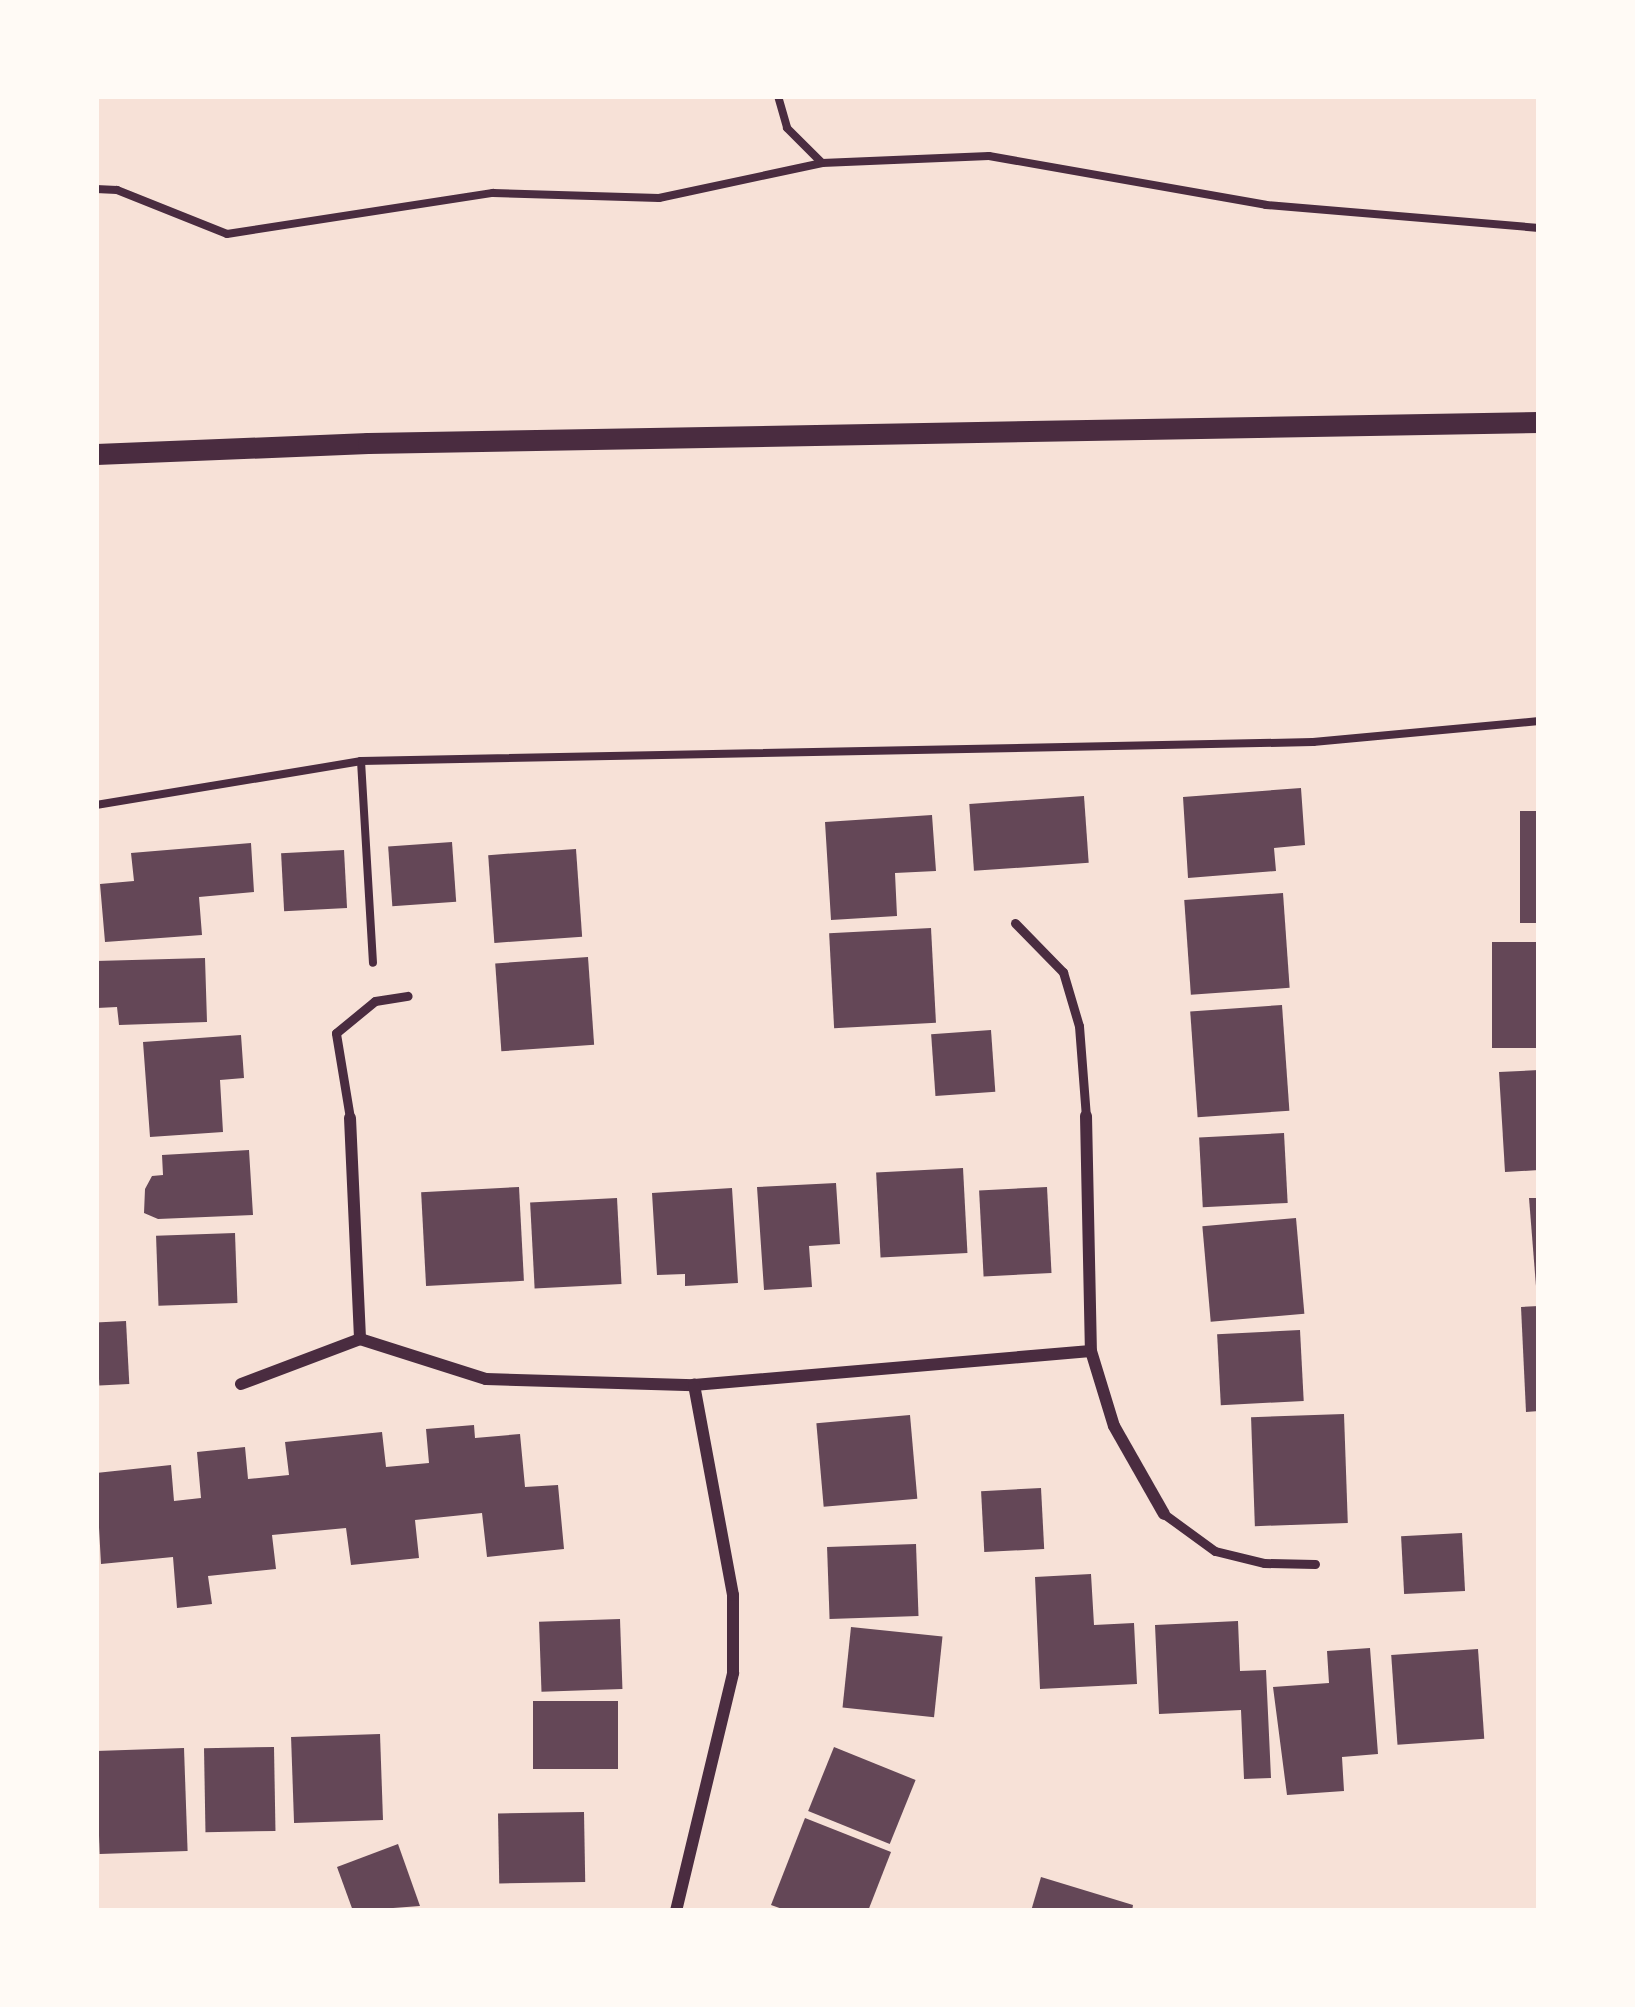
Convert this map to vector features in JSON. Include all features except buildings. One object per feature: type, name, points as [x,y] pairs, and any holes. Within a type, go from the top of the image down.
[{"type":"street","points":[[96,454],[392,442],[1539,422]]},
{"type":"street","points":[[1086,1116],[1091,1351],[1114,1426],[1164,1514]]},
{"type":"street","points":[[350,1118],[360,1340]]},
{"type":"street","points":[[241,1384],[360,1340],[486,1379],[694,1385],[1091,1351]]},
{"type":"street","points":[[676,1911],[733,1673],[734,1595],[694,1385]]},
{"type":"lane","points":[[1015,923],[1063,972],[1079,1026],[1086,1116]]},
{"type":"lane","points":[[350,1118],[336,1033],[375,1001],[408,996]]},
{"type":"lane","points":[[1164,1514],[1215,1551],[1264,1563],[1315,1564]]},
{"type":"path","points":[[778,96],[787,128],[822,163]]},
{"type":"path","points":[[96,188],[117,190],[227,234],[493,193],[659,198],[822,163],[989,156],[1266,205],[1539,228]]},
{"type":"path","points":[[96,805],[361,761],[1313,742],[1539,721]]},
{"type":"path","points":[[361,761],[375,1001]]}]
